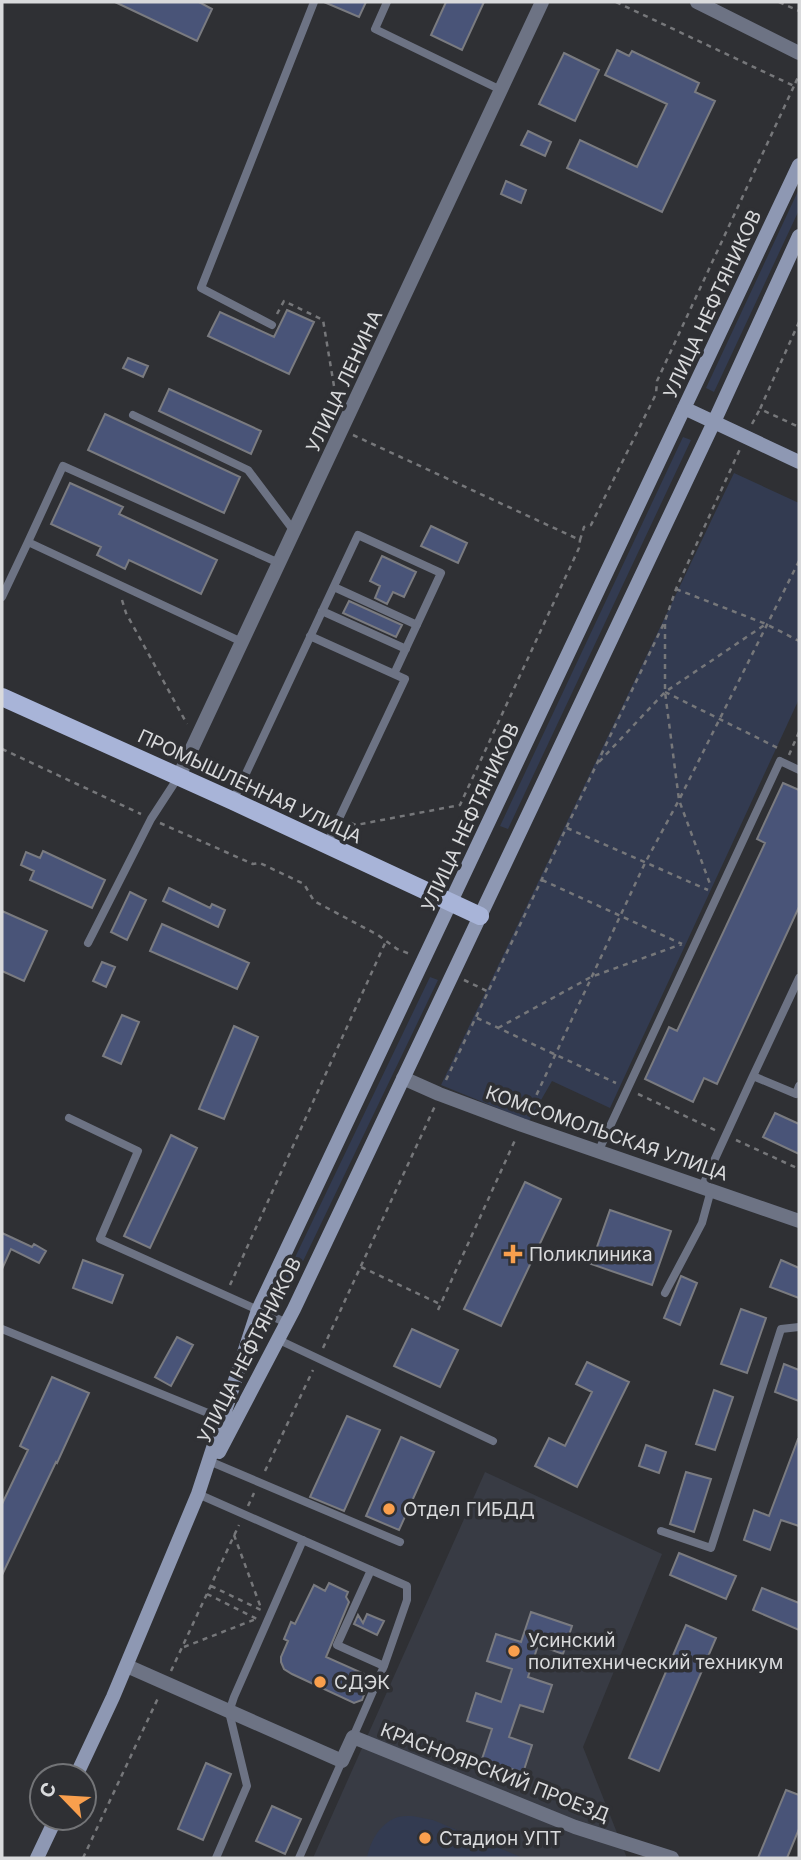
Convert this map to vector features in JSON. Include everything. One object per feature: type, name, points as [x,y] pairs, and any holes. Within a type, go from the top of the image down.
[{"type":"main road","name":"УЛИЦА НЕФТЯНИКОВ","points":[[82,1762],[127,1666],[228,1421],[258,1310],[799,165]]},
{"type":"main road","name":"УЛИЦА НЕФТЯНИКОВ","points":[[228,1421],[288,1323],[714,422],[799,236]]},
{"type":"main road","points":[[684,408],[799,462]]},
{"type":"main road","name":"ПРОМЫШЛЕННАЯ УЛИЦА","points":[[2,697],[480,916]]},
{"type":"main road","points":[[37,1858],[49,1832]]},
{"type":"street","name":"УЛИЦА ЛЕНИНА","points":[[179,776],[542,2]]},
{"type":"street","points":[[696,2],[799,53]]},
{"type":"street","name":"КОМСОМОЛЬСКАЯ УЛИЦА","points":[[403,1079],[522,1125],[799,1221]]},
{"type":"street","points":[[127,1666],[342,1760]]},
{"type":"street","name":"КРАСНОЯРСКИЙ ПРОЕЗД","points":[[342,1760],[353,1737],[575,1827],[672,1858]]},
{"type":"lane","points":[[272,325],[201,288],[314,2]]},
{"type":"lane","points":[[387,2],[375,29],[501,90]]},
{"type":"lane","points":[[133,415],[248,470],[294,531]]},
{"type":"lane","points":[[2,597],[63,466],[279,563]]},
{"type":"lane","points":[[233,801],[358,535],[441,573],[394,674]]},
{"type":"lane","points":[[28,542],[242,642]]},
{"type":"lane","points":[[334,587],[417,625]]},
{"type":"lane","points":[[323,611],[406,649]]},
{"type":"lane","points":[[310,636],[405,679],[327,844]]},
{"type":"lane","points":[[599,1150],[780,761],[799,769]]},
{"type":"lane","points":[[89,943],[151,819],[179,776]]},
{"type":"lane","points":[[665,1293],[702,1223],[706,1188],[753,1076],[799,978]]},
{"type":"lane","points":[[753,1076],[798,1092]]},
{"type":"lane","points":[[69,1118],[138,1151],[100,1239],[288,1323]]},
{"type":"lane","points":[[662,1531],[711,1548],[780,1329],[799,1327]]},
{"type":"lane","points":[[2,1329],[228,1421]]},
{"type":"lane","points":[[279,1340],[494,1441]]},
{"type":"lane","points":[[211,1462],[400,1542]]},
{"type":"lane","points":[[198,1494],[407,1586],[407,1600],[384,1666],[353,1737]]},
{"type":"lane","points":[[216,1858],[247,1786],[229,1712],[233,1697],[303,1540]]},
{"type":"lane","points":[[371,1570],[337,1645],[384,1666]]},
{"type":"lane","points":[[299,1858],[342,1760]]},
{"type":"path","points":[[616,2],[794,86]]},
{"type":"path","points":[[779,2],[799,11]]},
{"type":"path","points":[[340,817],[356,825],[460,805],[579,548],[584,527],[592,525],[656,394],[657,381],[799,75]]},
{"type":"path","points":[[272,325],[284,301],[323,320],[342,430],[580,540]]},
{"type":"path","points":[[83,1858],[439,1094],[665,621],[676,589],[799,322]]},
{"type":"path","points":[[760,408],[799,428]]},
{"type":"path","points":[[438,1310],[645,863],[799,561]]},
{"type":"path","points":[[117,584],[127,612],[196,740]]},
{"type":"path","points":[[676,589],[766,624],[799,641]]},
{"type":"path","points":[[567,828],[713,893],[679,800],[665,692],[665,621]]},
{"type":"path","points":[[597,764],[665,692],[766,624]]},
{"type":"path","points":[[665,692],[789,753]]},
{"type":"path","points":[[785,763],[799,732]]},
{"type":"path","points":[[2,749],[151,819],[253,864],[260,863],[304,884],[314,901],[423,960]]},
{"type":"path","points":[[542,880],[682,944]]},
{"type":"path","points":[[498,1028],[592,976],[699,936]]},
{"type":"path","points":[[225,1295],[386,941]]},
{"type":"path","points":[[452,974],[489,992]]},
{"type":"path","points":[[360,1267],[440,1304]]},
{"type":"path","points":[[182,1647],[258,1619],[262,1610],[234,1535]]},
{"type":"path","points":[[211,1586],[262,1610]]},
{"type":"path","points":[[207,1594],[258,1619]]},
{"type":"shaded area","points":[[799,189],[799,210],[714,392],[706,388]]},
{"type":"shaded area","points":[[683,437],[691,440],[508,829],[500,826]]},
{"type":"shaded area","points":[[734,473],[799,503],[799,699],[610,1108],[552,1081],[529,1121],[441,1085]]},
{"type":"shaded area","points":[[430,977],[438,980],[283,1303],[275,1299]]},
{"type":"shaded area","name":"Усинский политехнический техникум","points":[[485,1472],[662,1554],[583,1747],[627,1858],[313,1858]]},
{"type":"shaded area","name":"Стадион УПТ","points":[[412,1816],[433,1820],[523,1858],[367,1858],[373,1840],[384,1825],[397,1817]]},
{"type":"building","points":[[115,2],[199,2],[212,9],[197,41]]},
{"type":"building","points":[[324,2],[366,2],[359,17]]},
{"type":"building","points":[[446,2],[484,2],[462,50],[431,35]]},
{"type":"building","points":[[617,50],[629,56],[632,51],[699,83],[695,92],[715,101],[662,212],[567,168],[580,140],[637,167],[667,104],[605,75]]},
{"type":"building","points":[[564,53],[599,70],[575,121],[539,104]]},
{"type":"building","points":[[528,131],[551,142],[545,156],[521,145]]},
{"type":"building","points":[[506,181],[526,190],[521,203],[501,194]]},
{"type":"building","points":[[287,310],[314,322],[289,374],[208,336],[220,312],[274,337]]},
{"type":"building","points":[[128,358],[148,366],[143,377],[123,368]]},
{"type":"building","points":[[169,389],[261,431],[251,454],[159,411]]},
{"type":"building","points":[[105,414],[240,477],[224,513],[88,450]]},
{"type":"building","points":[[70,483],[123,507],[119,514],[217,560],[201,594],[129,560],[125,569],[97,555],[101,547],[51,524]]},
{"type":"building","points":[[431,526],[467,543],[458,563],[421,546]]},
{"type":"building","points":[[382,556],[416,572],[404,597],[393,592],[387,604],[375,598],[380,586],[370,581]]},
{"type":"building","points":[[349,601],[402,625],[396,637],[343,613]]},
{"type":"building","points":[[783,783],[799,790],[799,907],[717,1084],[704,1078],[693,1102],[645,1079],[669,1027],[677,1031],[765,843],[757,839]]},
{"type":"building","points":[[43,851],[105,880],[92,908],[30,880],[34,871],[21,865],[26,852],[40,858]]},
{"type":"building","points":[[169,888],[210,908],[212,904],[225,910],[218,927],[163,901]]},
{"type":"building","points":[[130,892],[146,900],[127,940],[111,932]]},
{"type":"building","points":[[2,911],[47,931],[24,981],[2,971]]},
{"type":"building","points":[[162,924],[249,963],[237,989],[150,951]]},
{"type":"building","points":[[102,962],[115,967],[106,987],[93,981]]},
{"type":"building","points":[[122,1015],[139,1022],[121,1064],[103,1056]]},
{"type":"building","points":[[234,1026],[258,1037],[224,1119],[199,1109]]},
{"type":"building","points":[[775,1113],[799,1124],[799,1154],[763,1137]]},
{"type":"building","points":[[171,1135],[197,1148],[150,1248],[124,1236]]},
{"type":"building","name":"Поликлиника","points":[[525,1182],[561,1199],[501,1326],[464,1309]]},
{"type":"building","points":[[610,1210],[671,1231],[652,1285],[591,1264]]},
{"type":"building","points":[[2,1233],[46,1251],[39,1263],[11,1249],[2,1269]]},
{"type":"building","points":[[83,1260],[123,1275],[112,1303],[73,1288]]},
{"type":"building","points":[[781,1260],[799,1268],[799,1298],[770,1287]]},
{"type":"building","points":[[681,1276],[697,1283],[680,1325],[664,1318]]},
{"type":"building","points":[[741,1309],[766,1318],[747,1373],[721,1364]]},
{"type":"building","points":[[412,1329],[458,1350],[440,1387],[394,1366]]},
{"type":"building","points":[[177,1337],[193,1345],[171,1386],[155,1377]]},
{"type":"building","points":[[587,1362],[629,1382],[577,1487],[535,1466],[549,1438],[565,1446],[592,1392],[576,1384]]},
{"type":"building","points":[[784,1364],[799,1370],[799,1401],[775,1392]]},
{"type":"building","points":[[52,1377],[89,1393],[2,1575],[2,1504],[28,1450],[20,1446]]},
{"type":"building","points":[[714,1390],[733,1397],[715,1450],[696,1444]]},
{"type":"building","points":[[347,1416],[380,1430],[344,1511],[310,1497]]},
{"type":"building","points":[[401,1437],[434,1452],[399,1530],[366,1516]]},
{"type":"building","points":[[798,1439],[799,1526],[781,1520],[770,1550],[744,1540],[754,1510],[769,1516]]},
{"type":"building","points":[[646,1445],[666,1452],[659,1473],[639,1466]]},
{"type":"building","points":[[686,1472],[711,1479],[694,1532],[670,1524]]},
{"type":"building","points":[[679,1553],[736,1576],[726,1599],[670,1575]]},
{"type":"building","points":[[329,1583],[348,1592],[346,1597],[349,1602],[326,1657],[371,1677],[362,1700],[354,1703],[292,1674],[284,1669],[281,1662],[288,1641],[284,1639],[291,1622],[295,1624],[314,1585],[325,1591]]},
{"type":"building","points":[[762,1588],[799,1603],[799,1630],[753,1610]]},
{"type":"building","name":"Усинский политехнический техникум","points":[[531,1612],[572,1626],[563,1654],[538,1645],[528,1677],[552,1685],[543,1712],[520,1705],[509,1737],[532,1745],[523,1773],[482,1759],[492,1729],[467,1721],[476,1693],[501,1702],[512,1669],[487,1661],[496,1634],[521,1642]]},
{"type":"building","points":[[367,1614],[384,1621],[377,1635],[354,1624],[358,1615],[363,1623]]},
{"type":"building","points":[[686,1625],[716,1638],[659,1771],[629,1758]]},
{"type":"building","points":[[206,1763],[231,1774],[203,1840],[178,1829]]},
{"type":"building","points":[[786,1790],[799,1795],[799,1829],[787,1858],[758,1858]]},
{"type":"building","points":[[272,1806],[301,1819],[285,1854],[256,1841]]},
{"type":"place","name":"Поликлиника","points":[[513,1254]]},
{"type":"place","name":"Отдел ГИБДД","points":[[389,1509]]},
{"type":"place","name":"Усинский политехнический техникум","points":[[514,1651]]},
{"type":"place","name":"СДЭК","points":[[320,1682]]},
{"type":"place","name":"Стадион УПТ","points":[[425,1838]]}]
